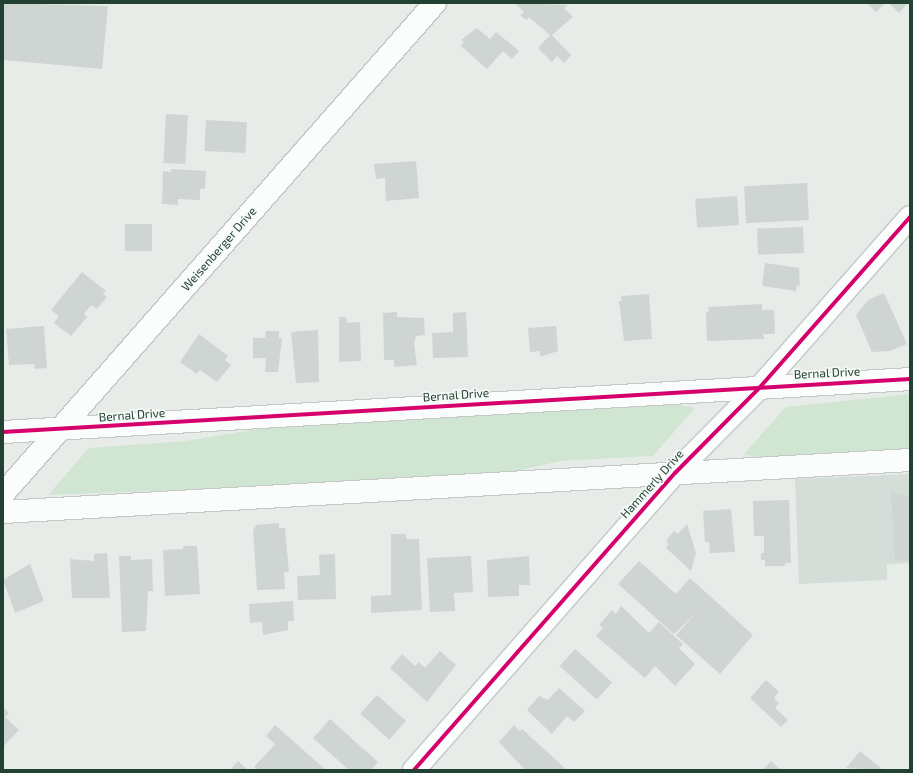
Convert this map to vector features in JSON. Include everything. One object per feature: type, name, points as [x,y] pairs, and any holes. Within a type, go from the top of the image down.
[{"type":"street","name":"Weisenberger Drive","points":[[3,494],[62,430],[435,3]]},
{"type":"street","name":"Hammerly Drive","points":[[414,770],[674,473],[760,386],[910,216]]},
{"type":"street","name":"Bernal Drive","points":[[3,432],[62,430],[760,386],[910,379]]},
{"type":"street","points":[[3,512],[910,460]]},
{"type":"shaded area","points":[[910,474],[910,563],[887,564],[887,580],[799,584],[795,479]]},
{"type":"green space","points":[[910,394],[910,449],[760,458],[744,454],[786,407]]},
{"type":"green space","points":[[675,404],[695,408],[653,456],[560,461],[512,472],[280,486],[48,495],[89,448],[186,441],[258,429]]},
{"type":"building","points":[[3,3],[108,6],[102,69],[3,60]]},
{"type":"building","points":[[515,3],[568,5],[564,8],[573,17],[552,35],[571,55],[564,63],[557,56],[552,62],[538,48],[550,35],[529,17],[526,20],[520,15],[524,12]]},
{"type":"building","points":[[867,3],[885,3],[876,12]]},
{"type":"building","points":[[889,3],[908,3],[899,13]]},
{"type":"building","points":[[477,28],[490,39],[496,32],[519,51],[512,59],[503,51],[487,69],[461,46],[464,42],[461,40]]},
{"type":"building","points":[[166,114],[188,115],[185,164],[163,163]]},
{"type":"building","points":[[206,120],[247,122],[245,153],[204,151]]},
{"type":"building","points":[[416,161],[419,198],[386,201],[385,178],[376,179],[374,164]]},
{"type":"building","points":[[171,169],[206,171],[205,189],[200,189],[200,200],[178,199],[178,205],[162,204],[163,171],[171,172]]},
{"type":"building","points":[[807,183],[809,220],[746,223],[744,186]]},
{"type":"building","points":[[737,196],[739,225],[697,228],[695,199]]},
{"type":"building","points":[[125,224],[152,224],[152,251],[125,251]]},
{"type":"building","points":[[803,227],[804,253],[758,255],[757,229]]},
{"type":"building","points":[[765,263],[799,268],[800,286],[797,285],[796,291],[762,286]]},
{"type":"building","points":[[82,272],[106,291],[103,294],[107,297],[97,309],[91,305],[84,314],[87,317],[71,336],[54,323],[59,316],[51,310]]},
{"type":"building","points":[[884,293],[907,344],[890,351],[872,352],[856,315],[868,300]]},
{"type":"building","points":[[649,294],[652,339],[624,341],[619,301],[622,301],[621,296]]},
{"type":"building","points":[[762,304],[762,310],[774,310],[775,334],[763,334],[764,339],[707,341],[706,312],[709,312],[708,307]]},
{"type":"building","points":[[397,312],[397,317],[424,318],[425,335],[416,336],[414,344],[417,365],[394,367],[394,360],[384,360],[383,313]]},
{"type":"building","points":[[466,312],[468,357],[433,358],[432,333],[453,332],[453,313]]},
{"type":"building","points":[[339,317],[346,317],[347,323],[360,322],[361,361],[339,362]]},
{"type":"building","points":[[44,326],[47,368],[35,369],[34,364],[9,365],[6,329]]},
{"type":"building","points":[[556,326],[558,351],[540,357],[540,351],[530,352],[528,328]]},
{"type":"building","points":[[318,330],[319,382],[296,383],[291,332]]},
{"type":"building","points":[[266,331],[279,331],[279,338],[282,338],[278,372],[265,372],[266,358],[253,358],[253,338],[265,338]]},
{"type":"building","points":[[199,334],[228,356],[225,360],[231,365],[217,382],[200,370],[197,374],[180,362]]},
{"type":"building","points":[[891,492],[910,497],[910,560],[895,561]]},
{"type":"building","points":[[789,500],[791,563],[785,563],[785,566],[765,566],[765,560],[761,560],[761,553],[764,553],[764,536],[754,536],[753,501]]},
{"type":"building","points":[[731,509],[735,552],[710,553],[709,542],[705,542],[703,511]]},
{"type":"building","points":[[279,523],[279,528],[285,528],[289,572],[284,572],[285,589],[257,590],[253,531],[256,525]]},
{"type":"building","points":[[687,524],[696,553],[691,571],[666,548],[669,544],[666,541],[674,531],[678,534]]},
{"type":"building","points":[[391,534],[406,534],[406,539],[419,539],[422,610],[371,613],[371,596],[391,595]]},
{"type":"building","points":[[183,546],[197,546],[200,594],[165,596],[163,550],[183,549]]},
{"type":"building","points":[[107,553],[110,598],[72,598],[70,559],[94,561],[94,554]]},
{"type":"building","points":[[335,554],[336,599],[298,600],[297,576],[320,575],[319,555]]},
{"type":"building","points":[[119,556],[131,556],[131,560],[152,559],[153,591],[148,591],[146,631],[122,632]]},
{"type":"building","points":[[471,556],[473,592],[454,593],[455,611],[430,612],[427,558]]},
{"type":"building","points":[[529,556],[530,585],[519,585],[519,596],[488,597],[487,560]]},
{"type":"building","points":[[639,561],[676,594],[690,578],[753,635],[720,674],[676,635],[696,613],[674,634],[618,584]]},
{"type":"building","points":[[30,564],[44,601],[15,613],[3,580]]},
{"type":"building","points":[[293,601],[294,621],[288,621],[288,630],[263,635],[262,622],[250,623],[249,604]]},
{"type":"building","points":[[621,606],[649,633],[659,622],[683,644],[679,648],[695,664],[675,686],[655,666],[645,678],[596,636],[603,628],[599,625],[612,610],[616,614]]},
{"type":"building","points":[[575,649],[612,682],[597,700],[560,666]]},
{"type":"building","points":[[440,651],[456,665],[427,702],[390,668],[402,654],[415,666],[419,662],[425,668]]},
{"type":"building","points":[[766,680],[779,692],[774,698],[779,703],[775,708],[788,720],[781,727],[750,698]]},
{"type":"building","points":[[559,688],[585,711],[574,722],[567,716],[552,734],[527,710],[539,696],[548,700]]},
{"type":"building","points":[[377,695],[406,721],[389,740],[360,714]]},
{"type":"building","points":[[3,707],[9,713],[5,717],[19,730],[3,747]]},
{"type":"building","points":[[330,719],[378,762],[371,770],[349,770],[313,738]]},
{"type":"building","points":[[275,725],[326,770],[258,770],[254,767],[275,744],[266,736]]},
{"type":"building","points":[[514,725],[520,731],[522,729],[567,770],[525,770],[499,742]]},
{"type":"building","points":[[860,751],[883,770],[846,768]]},
{"type":"building","points":[[238,761],[248,770],[230,770]]},
{"type":"building","points":[[771,761],[773,763],[781,770],[763,770]]},
{"type":"cycle path","points":[[414,770],[675,473],[761,386],[910,217]]},
{"type":"cycle path","points":[[3,432],[910,379]]}]
